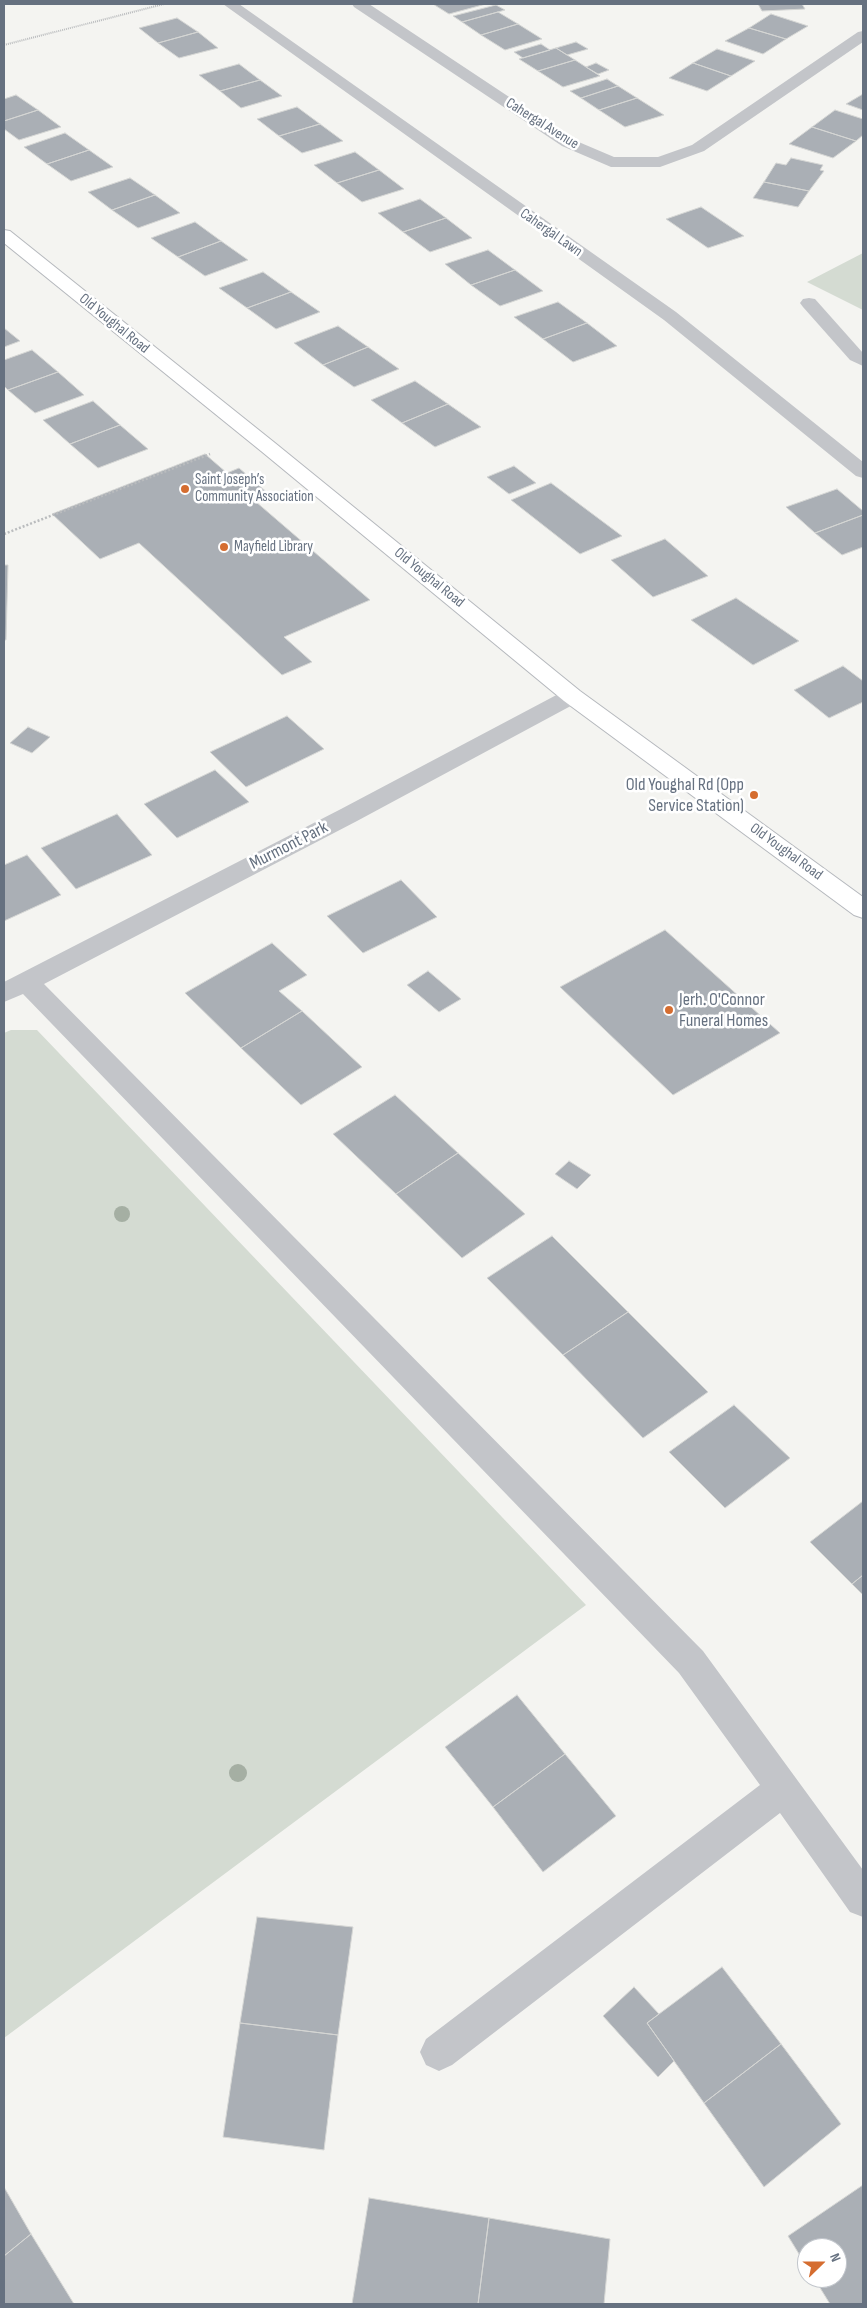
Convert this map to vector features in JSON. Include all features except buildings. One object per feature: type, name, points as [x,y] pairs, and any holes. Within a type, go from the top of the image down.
[{"type":"street","name":"Cahergal Lawn","points":[[230,4],[670,316],[863,472]]},
{"type":"street","name":"Cahergal Avenue","points":[[359,4],[568,144],[612,162],[660,162],[698,148],[863,35]]},
{"type":"street","name":"Old Youghal Road","points":[[4,235],[268,447],[572,696],[863,909]]},
{"type":"street","name":"Murmont Park","points":[[16,988],[349,815],[572,696]]},
{"type":"street","points":[[16,988],[691,1662],[863,1899]]},
{"type":"street","points":[[439,2052],[784,1788]]},
{"type":"lane","points":[[809,303],[856,356],[863,361]]},
{"type":"path","points":[[4,45],[164,4]]},
{"type":"path","points":[[4,534],[214,452]]},
{"type":"shaded area","points":[[863,253],[863,310],[807,282]]},
{"type":"shaded area","points":[[11,1030],[37,1030],[586,1605],[4,2038],[4,1033]]},
{"type":"place","name":"Saint Joseph’s Community Association","points":[[185,489]]},
{"type":"place","name":"Mayfield Library","points":[[224,547]]},
{"type":"place","name":"Old Youghal Rd (Opp Service Station)","points":[[754,795]]},
{"type":"place","name":"Jerh. O'Connor Funeral Homes","points":[[669,1010]]}]
